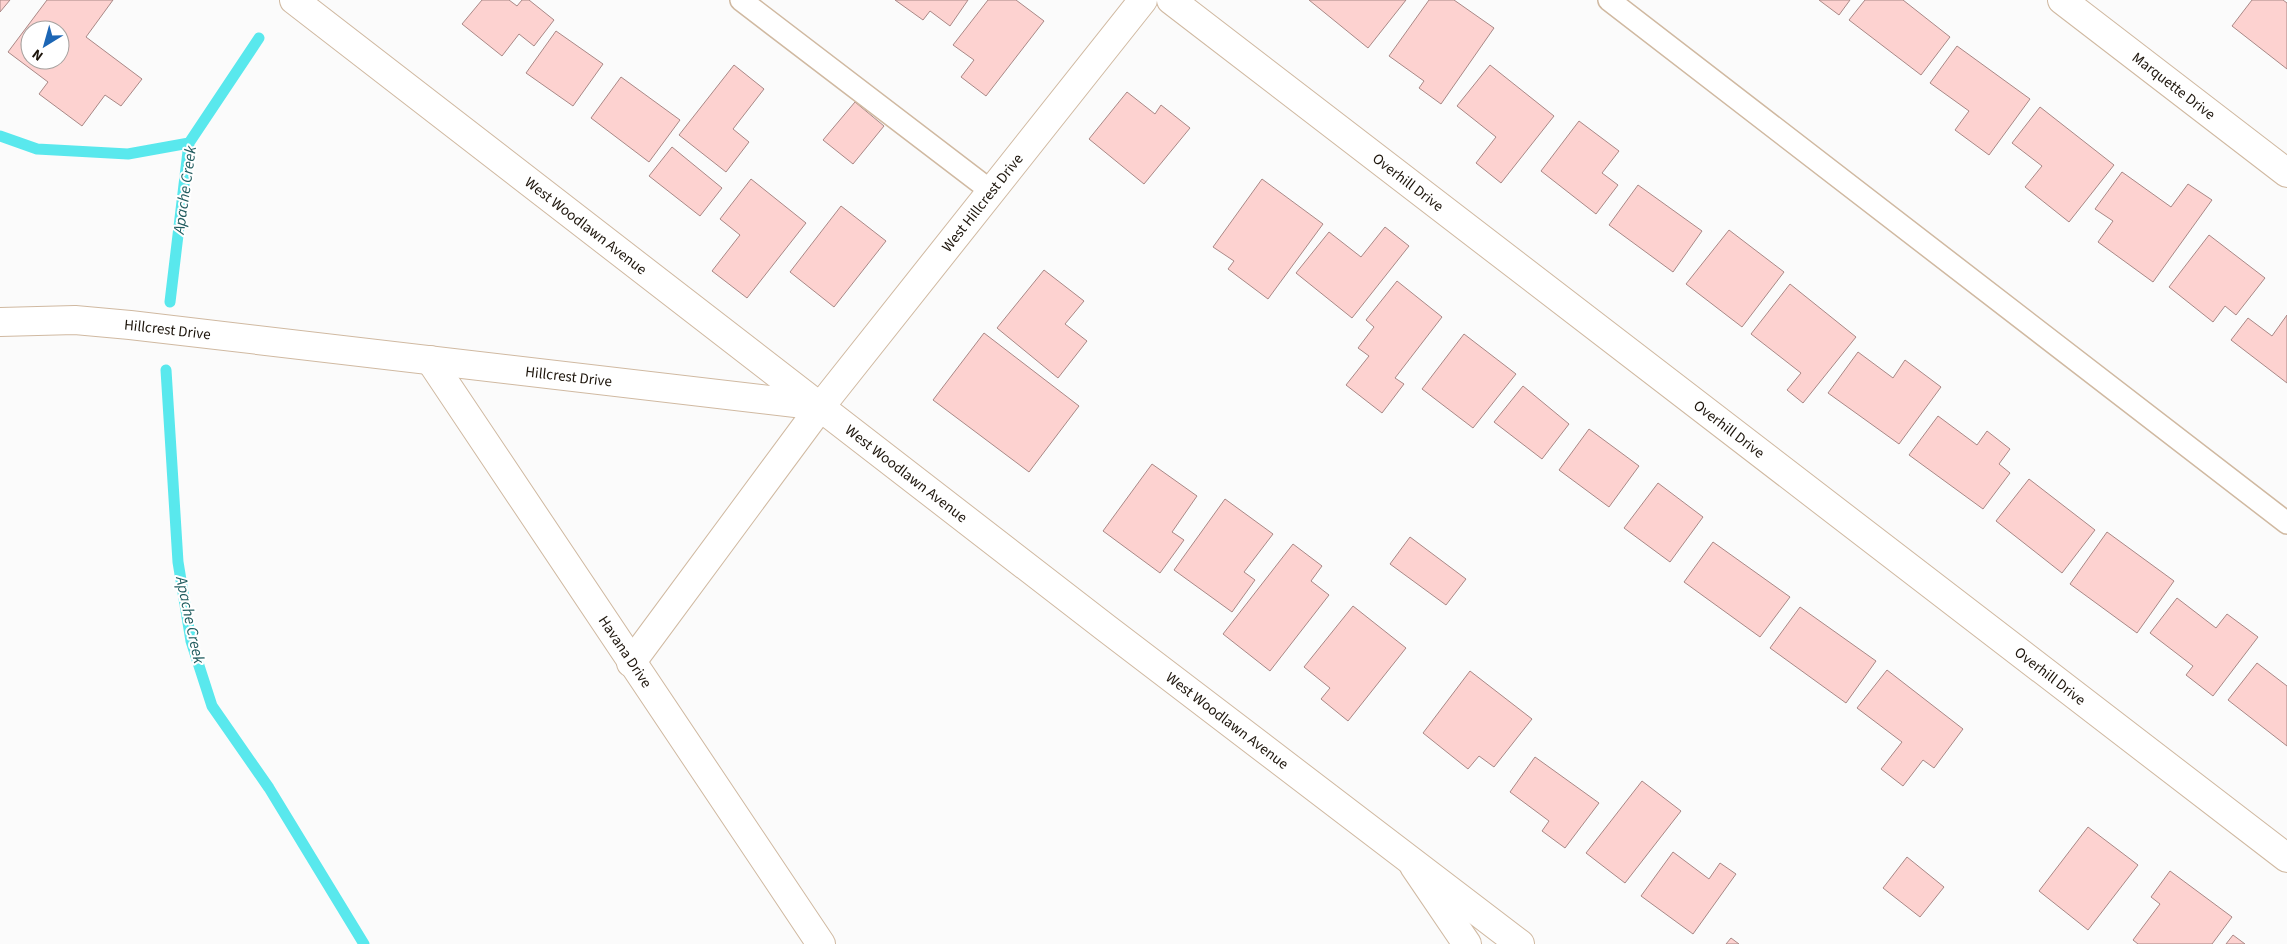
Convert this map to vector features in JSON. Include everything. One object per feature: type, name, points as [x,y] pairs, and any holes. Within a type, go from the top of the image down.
[{"type":"street","name":"West Woodlawn Avenue","points":[[294,0],[1520,944]]},
{"type":"street","name":"West Hillcrest Drive","points":[[821,406],[1143,0]]},
{"type":"street","name":"Overhill Drive","points":[[1171,0],[2287,858]]},
{"type":"street","name":"Marquette Drive","points":[[2062,0],[2287,173]]},
{"type":"street","name":"Hillcrest Drive","points":[[0,322],[75,320],[130,325],[821,406]]},
{"type":"street","name":"Havana Drive","points":[[430,360],[631,663],[821,944]]},
{"type":"street","points":[[631,663],[821,406]]},
{"type":"street","points":[[1411,861],[1467,944]]},
{"type":"lane","points":[[741,0],[991,191]]},
{"type":"lane","points":[[1609,0],[2287,523]]},
{"type":"building","points":[[0,0],[10,0],[0,12]]},
{"type":"building","points":[[47,0],[113,0],[86,37],[142,79],[121,106],[105,95],[82,126],[39,94],[48,82],[32,70],[70,70],[70,20],[32,20]]},
{"type":"building","points":[[482,0],[509,0],[517,6],[522,0],[529,0],[554,20],[534,46],[519,34],[502,56],[462,24]]},
{"type":"building","points":[[895,0],[968,0],[950,26],[930,11],[923,20]]},
{"type":"building","points":[[988,0],[1016,0],[1044,21],[986,96],[961,77],[974,60],[953,45]]},
{"type":"building","points":[[1309,0],[1406,0],[1368,48]]},
{"type":"building","points":[[1429,0],[1454,0],[1494,28],[1441,104],[1419,88],[1424,81],[1389,56]]},
{"type":"building","points":[[1819,0],[1850,0],[1839,15]]},
{"type":"building","points":[[1865,0],[1903,0],[1950,37],[1921,75],[1849,20]]},
{"type":"building","points":[[2252,0],[2283,0],[2287,3],[2287,69],[2232,26]]},
{"type":"building","points":[[556,31],[603,64],[573,106],[526,73]]},
{"type":"building","points":[[20,36],[20,61],[8,52]]},
{"type":"building","points":[[1957,46],[2030,99],[1989,155],[1955,130],[1969,111],[1930,83]]},
{"type":"building","points":[[734,65],[764,89],[733,129],[749,142],[726,172],[679,135]]},
{"type":"building","points":[[1490,65],[1554,116],[1501,183],[1476,163],[1496,137],[1457,106]]},
{"type":"building","points":[[621,77],[680,120],[649,162],[591,118]]},
{"type":"building","points":[[1127,92],[1155,114],[1161,105],[1190,128],[1144,184],[1089,139]]},
{"type":"building","points":[[855,102],[884,126],[853,164],[823,140]]},
{"type":"building","points":[[2040,107],[2114,165],[2069,222],[2025,187],[2042,166],[2012,143]]},
{"type":"building","points":[[1579,121],[1619,151],[1602,173],[1618,185],[1596,214],[1541,171]]},
{"type":"building","points":[[672,147],[722,188],[700,216],[649,176]]},
{"type":"building","points":[[2122,172],[2171,207],[2188,184],[2212,200],[2153,282],[2098,242],[2113,221],[2095,209]]},
{"type":"building","points":[[751,179],[806,223],[747,298],[712,271],[740,235],[720,219]]},
{"type":"building","points":[[1262,179],[1323,224],[1268,299],[1228,269],[1234,261],[1213,247]]},
{"type":"building","points":[[1638,185],[1702,231],[1673,272],[1609,225]]},
{"type":"building","points":[[841,206],[886,241],[834,307],[790,272]]},
{"type":"building","points":[[1385,227],[1409,246],[1352,318],[1296,273],[1329,232],[1361,257]]},
{"type":"building","points":[[1729,230],[1784,272],[1742,327],[1686,284]]},
{"type":"building","points":[[2209,235],[2265,278],[2236,315],[2225,306],[2213,322],[2169,287]]},
{"type":"building","points":[[1044,270],[1084,301],[1065,324],[1087,341],[1058,378],[997,328]]},
{"type":"building","points":[[1397,281],[1442,317],[1395,378],[1404,384],[1382,413],[1346,385],[1369,356],[1358,348],[1374,327],[1366,320]]},
{"type":"building","points":[[1790,284],[1856,337],[1803,403],[1787,390],[1801,373],[1751,334]]},
{"type":"building","points":[[2287,315],[2287,383],[2231,340],[2248,318],[2272,336]]},
{"type":"building","points":[[984,333],[1079,406],[1029,472],[933,400]]},
{"type":"building","points":[[1464,334],[1516,374],[1473,428],[1422,389]]},
{"type":"building","points":[[1858,352],[1893,378],[1905,360],[1941,387],[1899,444],[1828,393]]},
{"type":"building","points":[[1523,386],[1569,424],[1542,459],[1494,422]]},
{"type":"building","points":[[1938,416],[1977,445],[1987,431],[2010,449],[1999,464],[2010,473],[1983,509],[1909,455]]},
{"type":"building","points":[[1589,429],[1639,466],[1609,507],[1559,470]]},
{"type":"building","points":[[1152,464],[1197,496],[1172,532],[1184,540],[1160,573],[1103,531]]},
{"type":"building","points":[[2029,479],[2095,530],[2062,573],[1996,521]]},
{"type":"building","points":[[1658,483],[1703,517],[1670,562],[1624,528]]},
{"type":"building","points":[[1225,499],[1273,534],[1244,572],[1255,580],[1232,612],[1174,570]]},
{"type":"building","points":[[2107,532],[2174,581],[2137,633],[2070,584]]},
{"type":"building","points":[[1410,537],[1466,579],[1446,605],[1390,564]]},
{"type":"building","points":[[1713,542],[1790,597],[1760,637],[1684,582]]},
{"type":"building","points":[[1293,544],[1322,566],[1311,581],[1329,595],[1270,671],[1223,634]]},
{"type":"building","points":[[2177,598],[2216,628],[2227,614],[2258,637],[2213,696],[2186,675],[2193,666],[2150,633]]},
{"type":"building","points":[[1353,606],[1406,648],[1348,721],[1321,699],[1330,688],[1304,667]]},
{"type":"building","points":[[1800,607],[1876,661],[1846,703],[1770,648]]},
{"type":"building","points":[[2257,663],[2287,686],[2287,746],[2228,700]]},
{"type":"building","points":[[1887,670],[1963,729],[1934,768],[1923,760],[1903,786],[1881,769],[1902,742],[1857,708]]},
{"type":"building","points":[[1470,671],[1532,719],[1494,767],[1479,756],[1468,769],[1423,733]]},
{"type":"building","points":[[1535,757],[1599,803],[1565,848],[1542,831],[1549,821],[1510,792]]},
{"type":"building","points":[[1642,781],[1681,811],[1625,883],[1586,853]]},
{"type":"building","points":[[2088,827],[2138,865],[2088,930],[2039,891]]},
{"type":"building","points":[[1673,852],[1709,879],[1720,863],[1736,874],[1693,934],[1641,896]]},
{"type":"building","points":[[1907,857],[1944,887],[1920,917],[1883,888]]},
{"type":"building","points":[[2170,871],[2232,917],[2212,944],[2138,944],[2133,940],[2160,904],[2151,897]]},
{"type":"building","points":[[2233,935],[2245,944],[2226,944]]},
{"type":"building","points":[[1731,938],[1739,944],[1726,944]]},
{"type":"waterway","name":"Apache Creek","points":[[170,302],[189,143],[259,38]]},
{"type":"waterway","points":[[0,136],[37,149],[128,154],[189,143]]},
{"type":"waterway","name":"Apache Creek","points":[[166,370],[178,562],[191,641],[212,706],[269,788],[364,944]]}]
